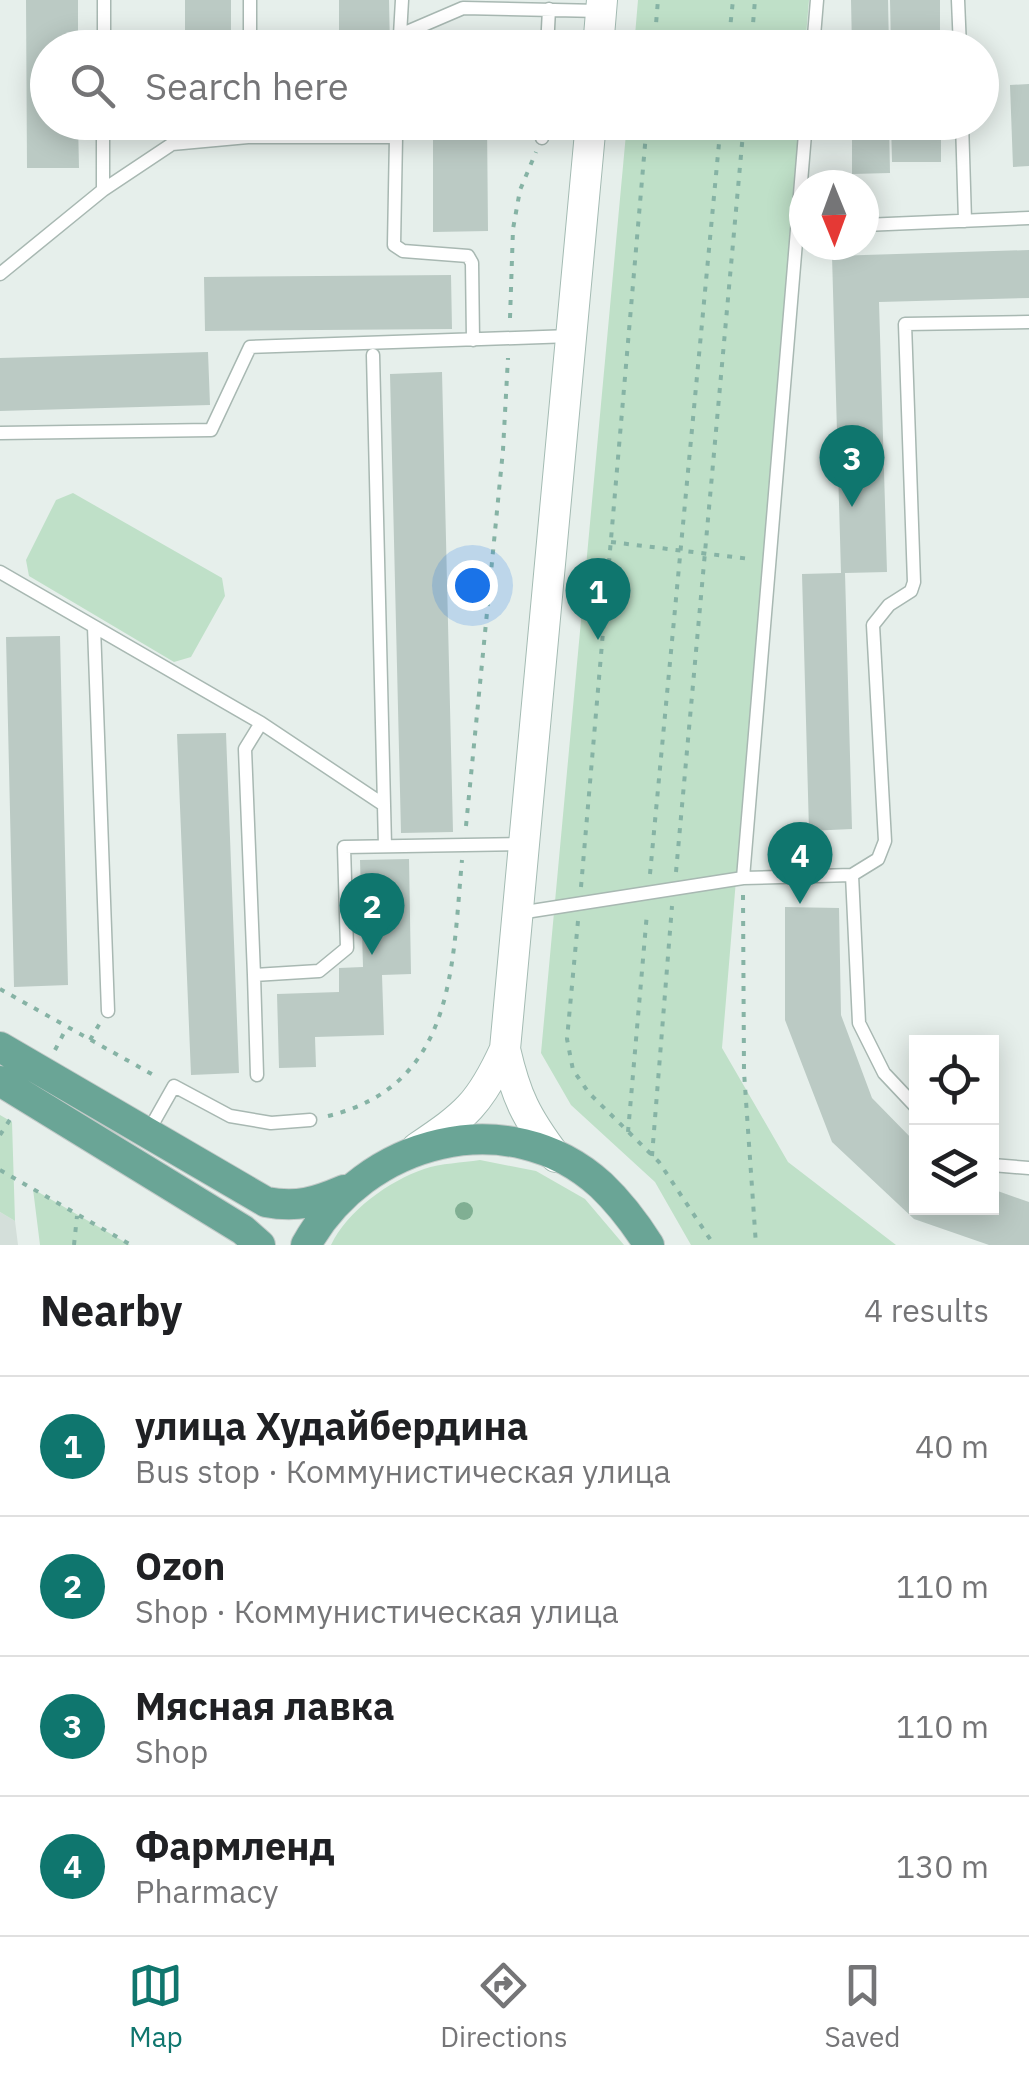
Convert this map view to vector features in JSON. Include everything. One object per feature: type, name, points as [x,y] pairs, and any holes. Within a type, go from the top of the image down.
[{"type":"main road","points":[[0,1047],[266,1202],[289,1207],[310,1204],[352,1188],[463,1118],[487,1089],[504,1048],[519,913],[589,140]]},
{"type":"main road","points":[[504,1048],[516,1094],[531,1125],[556,1157]]},
{"type":"main road","points":[[0,1081],[243,1230],[260,1245]]},
{"type":"main road","points":[[417,1148],[470,1138],[514,1143],[556,1157],[599,1183],[632,1218],[649,1245]]},
{"type":"main road","points":[[306,1245],[315,1228],[352,1188]]},
{"type":"lane","points":[[104,0],[104,30]]},
{"type":"lane","points":[[250,0],[250,30]]},
{"type":"lane","points":[[401,30],[402,0]]},
{"type":"lane","points":[[814,30],[817,0]]},
{"type":"lane","points":[[958,0],[959,30]]},
{"type":"lane","points":[[419,30],[463,4],[549,9],[602,6]]},
{"type":"lane","points":[[548,30],[549,9]]},
{"type":"lane","points":[[103,190],[104,140]]},
{"type":"lane","points":[[0,274],[103,190],[172,144],[194,140]]},
{"type":"lane","points":[[396,140],[394,245],[413,252],[468,256],[472,264],[474,340]]},
{"type":"lane","points":[[804,170],[805,140]]},
{"type":"lane","points":[[962,140],[964,221]]},
{"type":"lane","points":[[879,224],[1029,218]]},
{"type":"lane","points":[[743,878],[768,560],[798,260]]},
{"type":"lane","points":[[519,913],[743,878],[852,874],[878,859],[884,841],[873,624],[889,604],[911,590],[914,582],[905,324],[1029,322]]},
{"type":"lane","points":[[0,433],[211,430],[250,347],[571,336]]},
{"type":"lane","points":[[373,356],[385,846]]},
{"type":"lane","points":[[0,572],[261,723],[384,805]]},
{"type":"lane","points":[[94,627],[108,1011]]},
{"type":"lane","points":[[257,1075],[245,748],[261,723]]},
{"type":"lane","points":[[254,975],[319,971],[347,948],[344,847],[525,844]]},
{"type":"lane","points":[[852,874],[858,1023],[884,1072],[909,1100]]},
{"type":"lane","points":[[148,1132],[174,1086],[230,1116],[271,1123],[310,1120]]},
{"type":"lane","points":[[999,1166],[1029,1168]]},
{"type":"path","points":[[656,30],[658,0]]},
{"type":"path","points":[[730,30],[733,0]]},
{"type":"path","points":[[752,30],[755,0]]},
{"type":"path","points":[[310,1120],[343,1112],[380,1095],[410,1068],[434,1034],[450,990],[504,450],[513,229],[520,190],[541,140]]},
{"type":"path","points":[[645,140],[567,1039],[573,1070],[588,1093],[652,1156],[714,1245]]},
{"type":"path","points":[[628,1132],[719,140]]},
{"type":"path","points":[[652,1156],[742,140]]},
{"type":"path","points":[[611,542],[705,556],[768,560]]},
{"type":"path","points":[[743,878],[744,1072],[756,1245]]},
{"type":"path","points":[[0,989],[174,1086]]},
{"type":"path","points":[[52,1054],[68,1027]]},
{"type":"path","points":[[0,1135],[16,1110]]},
{"type":"path","points":[[0,1170],[131,1245]]},
{"type":"path","points":[[74,1245],[76,1216]]},
{"type":"shaded area","points":[[0,1212],[15,1221],[18,1245],[0,1245]]},
{"type":"green space","points":[[638,0],[809,0],[806,30],[635,30]]},
{"type":"green space","points":[[625,140],[798,140],[795,170],[789,170],[789,243],[722,1048],[788,1162],[896,1245],[691,1245],[655,1182],[571,1105],[541,1053]]},
{"type":"green space","points":[[73,493],[222,578],[225,596],[191,657],[174,662],[29,576],[26,560],[56,500]]},
{"type":"green space","points":[[0,1115],[12,1122],[15,1221],[0,1212]]},
{"type":"green space","points":[[480,1160],[536,1171],[585,1199],[624,1245],[331,1245],[358,1209],[397,1181],[431,1167]]},
{"type":"green space","points":[[33,1189],[130,1245],[40,1245]]},
{"type":"building","points":[[26,0],[78,0],[78,30],[30,30],[30,140],[78,140],[79,168],[27,168]]},
{"type":"building","points":[[185,0],[231,0],[231,30],[185,30]]},
{"type":"building","points":[[339,0],[389,0],[390,30],[339,30]]},
{"type":"building","points":[[851,0],[888,0],[889,30],[852,30]]},
{"type":"building","points":[[890,0],[940,0],[940,30],[891,30]]},
{"type":"building","points":[[1029,84],[1029,166],[1013,167],[1010,85]]},
{"type":"building","points":[[433,140],[487,140],[488,231],[433,232]]},
{"type":"building","points":[[852,140],[889,140],[890,173],[852,170]]},
{"type":"building","points":[[891,140],[941,140],[941,162],[892,162]]},
{"type":"building","points":[[1029,250],[1029,298],[879,302],[887,572],[845,573],[852,829],[809,831],[802,574],[841,573],[832,260],[879,260],[879,255]]},
{"type":"building","points":[[451,275],[452,329],[205,331],[204,277]]},
{"type":"building","points":[[208,352],[210,405],[0,411],[0,358]]},
{"type":"building","points":[[442,372],[453,832],[401,833],[390,374]]},
{"type":"building","points":[[60,636],[68,985],[14,987],[6,637]]},
{"type":"building","points":[[226,733],[239,1073],[191,1075],[177,734]]},
{"type":"building","points":[[409,859],[411,974],[382,975],[384,1035],[315,1037],[316,1067],[279,1068],[277,994],[339,992],[339,968],[363,967],[360,860]]},
{"type":"building","points":[[785,907],[839,908],[841,1015],[872,1098],[909,1136],[909,1214],[832,1142],[785,1020]]},
{"type":"building","points":[[999,1191],[1029,1202],[1029,1245],[989,1245],[910,1215],[999,1215]]},
{"type":"place","name":"Мясная лавка","points":[[852,507]]},
{"type":"place","name":"улица Худайбердина","points":[[598,640]]},
{"type":"place","name":"Фармленд","points":[[800,904]]},
{"type":"place","name":"Ozon","points":[[372,955]]}]
